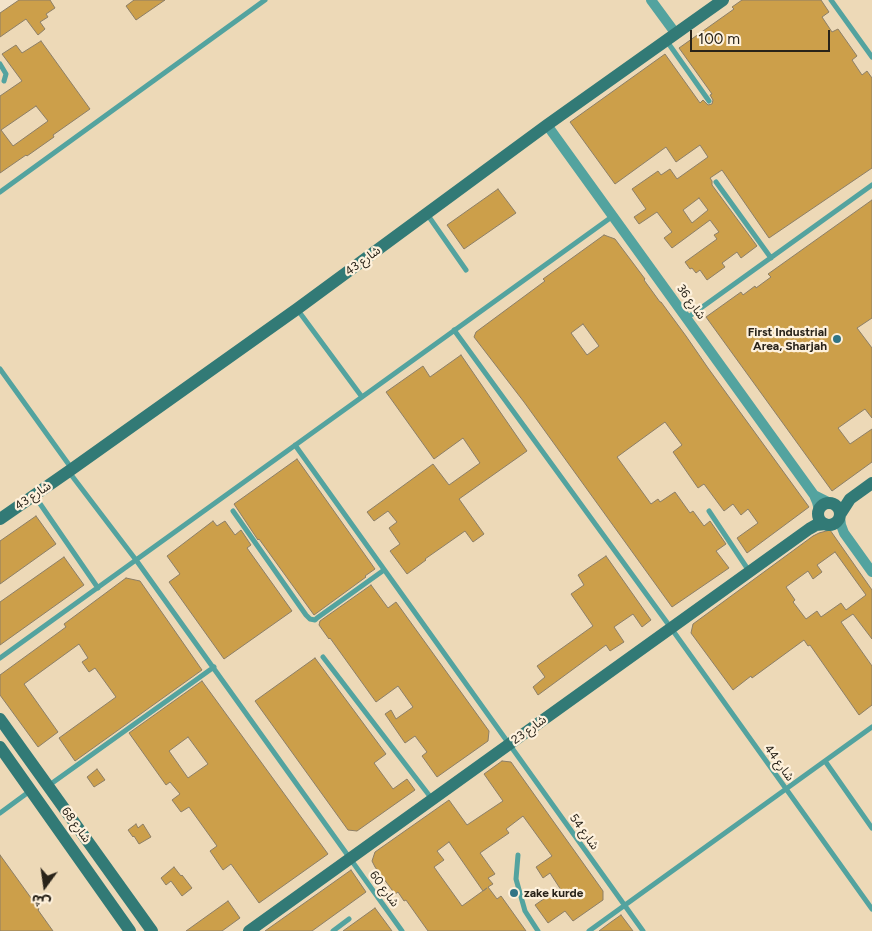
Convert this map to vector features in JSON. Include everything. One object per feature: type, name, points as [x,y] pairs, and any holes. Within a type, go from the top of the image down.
[{"type":"street","points":[[652,0],[671,37]]},
{"type":"street","name":"شارع 43","points":[[0,518],[297,309],[547,125],[723,0]]},
{"type":"street","name":"شارع 36","points":[[547,125],[814,495],[817,502],[830,513]]},
{"type":"street","points":[[872,484],[830,513],[872,572]]},
{"type":"street","name":"شارع 23","points":[[249,931],[830,513]]},
{"type":"street","name":"شارع 68","points":[[0,719],[152,931]]},
{"type":"street","name":"شارع 68","points":[[0,747],[130,931]]},
{"type":"lane","points":[[0,192],[264,0]]},
{"type":"lane","points":[[831,0],[872,57]]},
{"type":"lane","points":[[671,37],[709,101]]},
{"type":"lane","points":[[0,64],[6,74],[4,82]]},
{"type":"lane","points":[[716,182],[770,258]]},
{"type":"lane","points":[[687,318],[872,184]]},
{"type":"lane","points":[[426,214],[466,270]]},
{"type":"lane","points":[[0,658],[613,216]]},
{"type":"lane","points":[[297,309],[362,397]]},
{"type":"lane","name":"شارع 44","points":[[454,330],[671,628],[872,909]]},
{"type":"lane","name":"شارع 60","points":[[0,369],[70,470],[214,667],[402,931]]},
{"type":"lane","name":"شارع 54","points":[[295,445],[643,931]]},
{"type":"lane","points":[[34,495],[98,588]]},
{"type":"lane","points":[[709,511],[750,571]]},
{"type":"lane","points":[[233,512],[310,619],[315,620],[384,570]]},
{"type":"lane","points":[[323,657],[432,800]]},
{"type":"lane","points":[[48,786],[214,667]]},
{"type":"lane","points":[[588,931],[872,727]]},
{"type":"lane","points":[[825,761],[872,828]]},
{"type":"lane","points":[[0,813],[31,790]]},
{"type":"lane","points":[[518,855],[516,879],[525,911],[538,931]]},
{"type":"lane","points":[[333,931],[349,920]]},
{"type":"shaded area","points":[[21,0],[872,0],[872,931],[0,931],[0,15]]},
{"type":"building","points":[[19,0],[50,0],[55,8],[46,14],[48,17],[40,22],[45,29],[38,35],[26,19],[0,37],[0,13]]},
{"type":"building","points":[[134,0],[165,0],[136,20],[126,6]]},
{"type":"building","points":[[742,0],[821,0],[829,12],[822,17],[832,32],[838,29],[857,56],[852,60],[862,75],[867,71],[872,78],[872,168],[769,238],[722,170],[710,178],[712,185],[757,246],[741,258],[737,252],[722,263],[725,267],[707,280],[700,270],[696,273],[685,262],[717,239],[714,235],[719,232],[710,220],[672,248],[664,238],[672,232],[657,212],[639,224],[634,217],[646,209],[632,189],[658,171],[661,175],[670,169],[677,179],[708,157],[700,145],[676,162],[666,147],[615,184],[570,122],[665,54],[700,103],[703,100],[708,105],[712,104],[713,100],[710,95],[712,94],[679,48],[734,9],[732,7]],"holes":[[[699,198],[708,210],[692,223],[683,210]]]},
{"type":"building","points":[[41,41],[90,109],[53,135],[54,137],[0,173],[0,96],[22,81],[2,54],[16,45],[22,53]],"holes":[[[36,106],[48,121],[13,146],[1,130]]]},
{"type":"building","points":[[498,189],[516,213],[464,249],[447,225]]},
{"type":"building","points":[[872,200],[872,318],[857,328],[872,348],[872,418],[865,409],[838,428],[850,444],[872,429],[872,462],[832,491],[706,317],[741,292],[743,295],[755,286],[756,288],[771,277],[768,274]]},
{"type":"building","points":[[604,235],[615,239],[809,507],[747,553],[737,538],[758,523],[748,509],[741,515],[733,504],[724,511],[704,484],[698,488],[673,452],[682,445],[665,422],[617,457],[651,504],[658,499],[660,502],[675,492],[690,513],[693,511],[704,526],[710,521],[726,544],[716,551],[729,568],[672,607],[524,402],[474,337],[476,332],[545,281],[543,279]],"holes":[[[583,324],[599,346],[587,355],[571,333]]]},
{"type":"building","points":[[461,355],[527,451],[459,499],[484,534],[473,542],[465,531],[407,574],[390,551],[400,544],[389,528],[397,522],[388,511],[374,521],[367,512],[433,464],[449,485],[480,463],[463,438],[434,459],[386,392],[423,366],[430,377]]},
{"type":"building","points":[[297,459],[375,569],[314,615],[258,540],[234,504]]},
{"type":"building","points":[[36,516],[56,544],[0,584],[0,541]]},
{"type":"building","points":[[213,521],[217,526],[225,521],[235,535],[241,530],[251,545],[247,548],[292,611],[224,659],[169,582],[180,574],[167,556]]},
{"type":"building","points":[[830,530],[872,590],[872,639],[853,614],[841,622],[872,666],[872,705],[859,715],[810,645],[808,646],[804,640],[733,690],[691,633],[693,624],[819,533]],"holes":[[[835,552],[866,595],[846,610],[841,603],[821,617],[817,611],[806,619],[793,602],[795,600],[786,587],[808,571],[813,579],[822,572],[817,565]]]},
{"type":"building","points":[[606,556],[651,620],[642,627],[633,614],[614,627],[624,642],[610,651],[606,645],[538,695],[533,687],[545,677],[537,666],[593,626],[571,594],[584,585],[578,575]]},
{"type":"building","points":[[64,557],[84,585],[0,645],[0,602]]},
{"type":"building","points":[[126,578],[140,581],[202,670],[75,761],[59,738],[116,697],[95,668],[89,672],[82,662],[88,658],[79,644],[24,684],[58,732],[38,747],[0,695],[0,675],[66,627],[64,624]]},
{"type":"building","points":[[371,585],[388,608],[396,602],[489,731],[488,741],[437,777],[422,756],[427,752],[415,736],[405,743],[385,714],[391,710],[396,719],[413,707],[398,686],[376,702],[319,625],[320,621]]},
{"type":"building","points":[[315,658],[386,754],[374,763],[393,789],[407,779],[415,790],[357,831],[348,830],[255,701]]},
{"type":"building","points":[[202,681],[328,854],[259,903],[231,864],[223,870],[210,851],[217,846],[189,807],[181,812],[172,800],[180,794],[170,782],[166,785],[129,733]],"holes":[[[188,737],[208,764],[188,778],[169,751]]]},
{"type":"building","points":[[502,761],[511,762],[603,891],[603,900],[573,921],[565,911],[548,923],[535,905],[561,890],[550,873],[543,878],[536,867],[552,856],[523,816],[506,829],[509,833],[480,853],[495,874],[488,878],[493,884],[488,887],[497,899],[501,896],[526,931],[428,931],[406,900],[404,901],[398,892],[395,894],[375,867],[372,861],[375,852],[449,800],[467,825],[503,801],[484,774]],"holes":[[[449,842],[483,891],[462,906],[434,867],[444,860],[437,851]]]},
{"type":"building","points":[[97,769],[105,780],[94,787],[87,777]]},
{"type":"building","points":[[136,824],[138,828],[143,824],[151,837],[139,844],[128,830]]},
{"type":"building","points":[[0,855],[39,909],[53,931],[0,931]]},
{"type":"building","points":[[174,867],[192,888],[182,896],[171,881],[166,885],[161,878]]},
{"type":"building","points":[[351,870],[366,892],[312,931],[265,931]]},
{"type":"building","points":[[228,901],[240,918],[222,931],[186,931]]},
{"type":"building","points":[[375,908],[392,931],[343,931]]},
{"type":"building","points":[[621,915],[633,931],[599,931],[611,922]]},
{"type":"place","name":"First Industrial Area, Sharjah","points":[[837,339]]},
{"type":"place","name":"zake kurde","points":[[514,893]]}]
